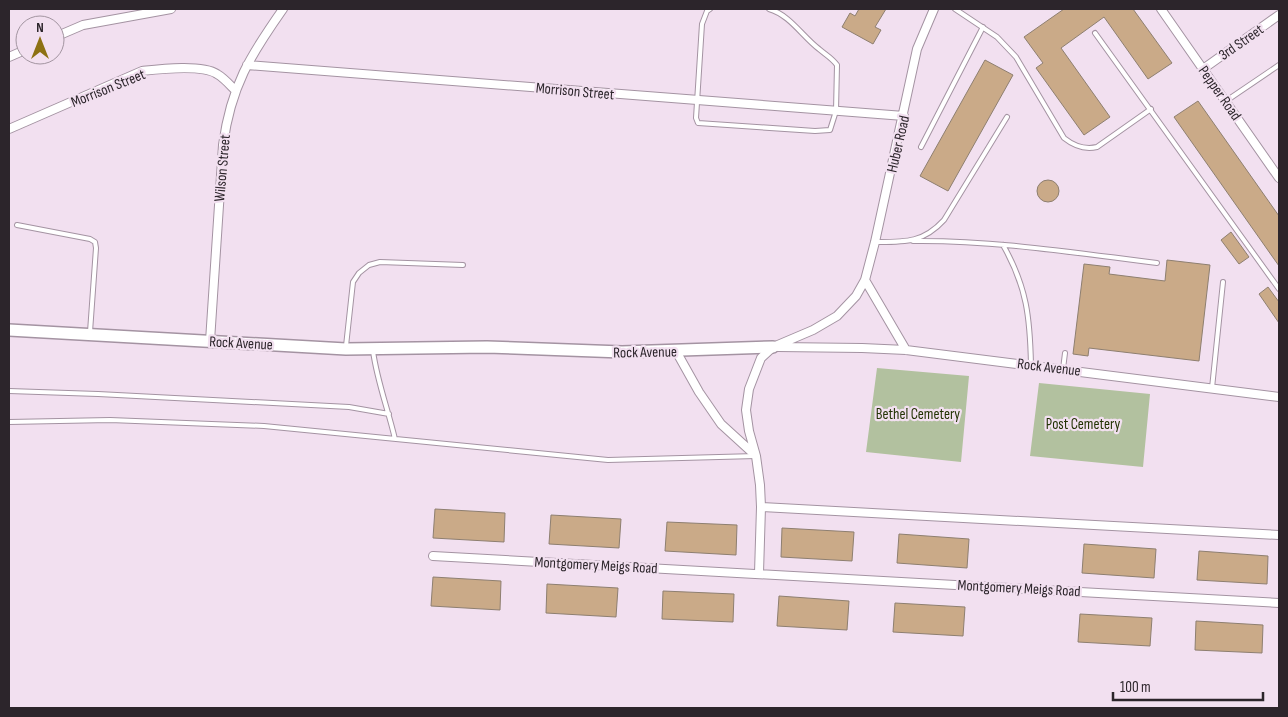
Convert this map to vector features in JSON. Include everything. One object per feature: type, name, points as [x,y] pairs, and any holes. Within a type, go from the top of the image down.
[{"type":"street","points":[[65,33],[83,25],[166,9]]},
{"type":"street","name":"Wilson Street","points":[[210,341],[226,119],[246,64],[283,9]]},
{"type":"street","name":"Huber Road","points":[[773,347],[813,330],[837,316],[856,296],[865,280],[876,242],[917,48],[934,9]]},
{"type":"street","name":"Pepper Road","points":[[1161,9],[1279,178]]},
{"type":"street","name":"3rd Street","points":[[1203,69],[1279,15]]},
{"type":"street","name":"Morrison Street","points":[[246,64],[904,116]]},
{"type":"street","name":"Morrison Street","points":[[9,129],[142,71],[166,68],[191,68],[216,73],[235,90]]},
{"type":"street","points":[[865,280],[906,350]]},
{"type":"street","name":"Rock Avenue","points":[[9,330],[346,349],[487,347],[581,352],[676,352],[773,347],[906,350],[1279,397]]},
{"type":"street","points":[[759,573],[760,479],[746,410],[749,389],[761,358],[773,347]]},
{"type":"street","points":[[676,352],[699,392],[721,424],[756,456]]},
{"type":"street","points":[[761,507],[1279,535]]},
{"type":"street","name":"Montgomery Meigs Road","points":[[433,556],[1279,603]]},
{"type":"lane","points":[[710,9],[707,11],[702,24],[696,118],[698,122],[827,132],[832,126],[836,111],[837,65],[834,60],[788,20],[776,11],[769,9]]},
{"type":"lane","points":[[955,9],[997,37],[1016,57],[1064,138],[1071,144],[1089,148],[1097,146],[1151,110]]},
{"type":"lane","points":[[921,146],[983,27]]},
{"type":"lane","points":[[1095,33],[1279,289]]},
{"type":"lane","points":[[1226,101],[1279,65]]},
{"type":"lane","points":[[913,241],[935,229],[944,220],[1007,117]]},
{"type":"lane","points":[[17,224],[90,239],[95,242],[90,334]]},
{"type":"lane","points":[[876,242],[937,240],[1003,245],[1157,263]]},
{"type":"lane","points":[[1003,245],[1023,288],[1029,318],[1031,365]]},
{"type":"lane","points":[[346,349],[353,282],[359,273],[369,265],[380,262],[463,265]]},
{"type":"lane","points":[[1212,388],[1223,282]]},
{"type":"lane","points":[[372,349],[376,372],[395,439]]},
{"type":"lane","points":[[1063,369],[1065,353]]},
{"type":"lane","points":[[9,392],[98,394],[349,407],[389,414]]},
{"type":"lane","points":[[9,422],[110,420],[264,426],[608,460],[756,456]]},
{"type":"green space","name":"Bethel Cemetery","points":[[877,368],[969,376],[961,462],[866,452]]},
{"type":"green space","name":"Post Cemetery","points":[[1039,383],[1150,394],[1143,467],[1030,456]]},
{"type":"building","points":[[859,9],[886,9],[875,27],[881,30],[873,44],[842,27],[850,13],[855,16]]},
{"type":"building","points":[[1064,9],[1133,9],[1172,63],[1148,79],[1104,17],[1061,48],[1110,117],[1084,135],[1036,68],[1043,63],[1024,37]]},
{"type":"building","points":[[985,60],[1013,75],[948,191],[920,176]]},
{"type":"building","points":[[1198,101],[1279,216],[1279,266],[1174,117]]},
{"type":"building","points":[[1048,180],[1056,183],[1059,191],[1056,199],[1048,202],[1040,199],[1037,191],[1040,183]]},
{"type":"building","points":[[1231,232],[1249,257],[1239,264],[1221,240]]},
{"type":"building","points":[[1167,260],[1210,265],[1199,361],[1089,348],[1088,356],[1073,354],[1084,264],[1110,267],[1109,274],[1165,281]]},
{"type":"building","points":[[1268,287],[1279,302],[1279,323],[1259,294]]},
{"type":"building","points":[[435,509],[505,513],[504,542],[433,538]]},
{"type":"building","points":[[551,515],[621,519],[619,548],[549,544]]},
{"type":"building","points":[[667,522],[737,525],[736,555],[665,551]]},
{"type":"building","points":[[782,528],[854,532],[852,561],[781,557]]},
{"type":"building","points":[[899,534],[969,539],[967,568],[897,563]]},
{"type":"building","points":[[1084,544],[1156,549],[1154,578],[1082,573]]},
{"type":"building","points":[[1199,551],[1268,556],[1267,584],[1197,580]]},
{"type":"building","points":[[433,577],[501,581],[500,610],[431,606]]},
{"type":"building","points":[[547,584],[618,588],[616,617],[546,613]]},
{"type":"building","points":[[663,591],[734,594],[733,622],[662,619]]},
{"type":"building","points":[[779,596],[849,601],[847,630],[777,626]]},
{"type":"building","points":[[895,603],[965,607],[963,636],[893,632]]},
{"type":"building","points":[[1080,614],[1152,618],[1150,646],[1078,642]]},
{"type":"building","points":[[1196,621],[1263,625],[1262,653],[1195,650]]}]
